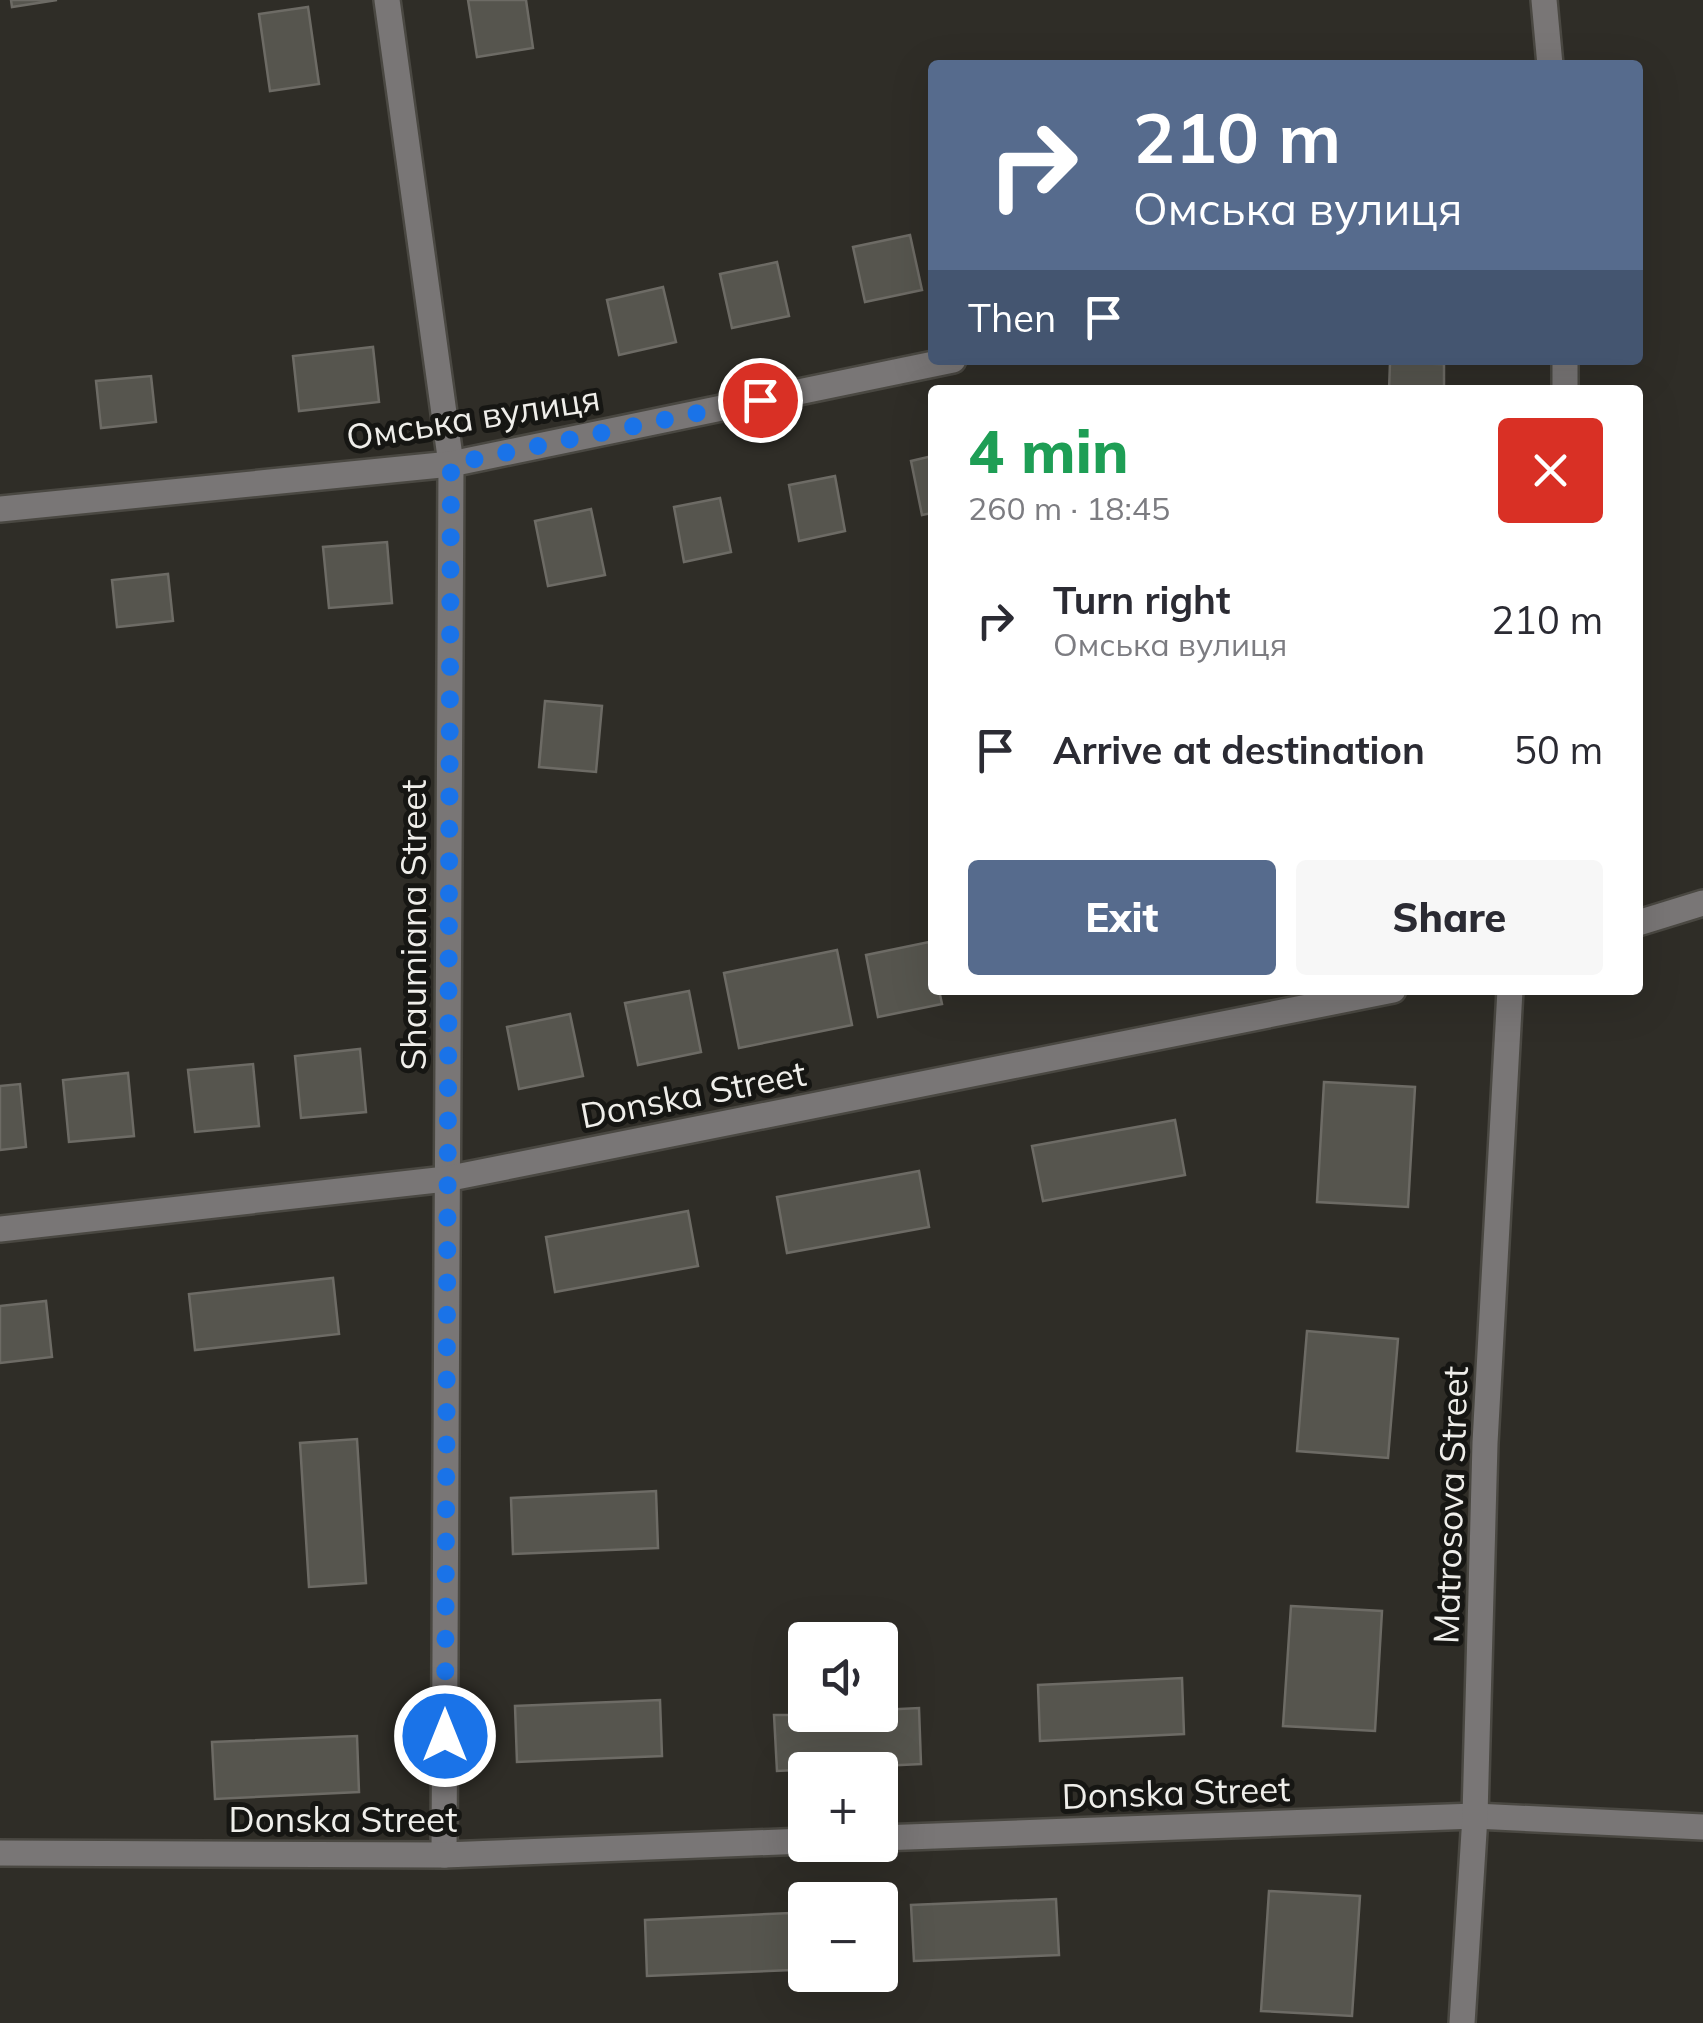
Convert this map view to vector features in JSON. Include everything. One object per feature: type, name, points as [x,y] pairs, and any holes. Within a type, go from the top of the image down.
[{"type":"street","name":"Shaumiana Street","points":[[387,0],[451,464],[444,1855]]},
{"type":"street","points":[[1544,0],[1550,60]]},
{"type":"street","name":"Омська вулиця","points":[[0,509],[451,464],[928,365]]},
{"type":"street","points":[[1643,921],[1703,903]]},
{"type":"street","name":"Donska Street","points":[[0,1229],[446,1178],[1368,995]]},
{"type":"street","name":"Matrosova Street","points":[[1462,2023],[1476,1816],[1486,1443],[1510,995]]},
{"type":"street","name":"Donska Street","points":[[898,1837],[1476,1816],[1703,1827]]},
{"type":"street","name":"Donska Street","points":[[0,1853],[444,1855],[788,1842]]},
{"type":"building","points":[[11,0],[57,0],[12,7]]},
{"type":"building","points":[[468,0],[526,0],[533,48],[477,57]]},
{"type":"building","points":[[308,7],[319,84],[270,91],[259,14]]},
{"type":"building","points":[[910,235],[922,290],[865,302],[853,247]]},
{"type":"building","points":[[777,262],[789,316],[732,328],[720,274]]},
{"type":"building","points":[[663,287],[676,342],[619,355],[607,300]]},
{"type":"building","points":[[373,347],[379,402],[299,411],[293,356]]},
{"type":"building","points":[[1390,365],[1444,365],[1444,385],[1389,385]]},
{"type":"building","points":[[151,376],[156,422],[101,428],[96,381]]},
{"type":"building","points":[[928,457],[928,514],[922,515],[911,461]]},
{"type":"building","points":[[835,476],[845,531],[799,541],[789,485]]},
{"type":"building","points":[[720,498],[731,552],[684,562],[674,507]]},
{"type":"building","points":[[591,509],[605,575],[548,586],[535,521]]},
{"type":"building","points":[[387,542],[392,603],[329,608],[323,547]]},
{"type":"building","points":[[168,574],[173,621],[117,627],[112,580]]},
{"type":"building","points":[[545,701],[602,706],[596,772],[539,767]]},
{"type":"building","points":[[928,942],[928,995],[940,995],[942,1004],[878,1017],[866,955]]},
{"type":"building","points":[[837,950],[852,1025],[739,1048],[724,973]]},
{"type":"building","points":[[689,991],[701,1052],[638,1065],[625,1003]]},
{"type":"building","points":[[570,1014],[583,1076],[519,1089],[507,1027]]},
{"type":"building","points":[[360,1049],[366,1112],[301,1118],[295,1056]]},
{"type":"building","points":[[253,1064],[259,1126],[195,1132],[188,1070]]},
{"type":"building","points":[[128,1073],[134,1136],[69,1142],[63,1080]]},
{"type":"building","points":[[1324,1082],[1415,1087],[1408,1207],[1317,1202]]},
{"type":"building","points":[[20,1084],[26,1147],[0,1150],[0,1086]]},
{"type":"building","points":[[1175,1120],[1185,1175],[1043,1201],[1032,1146]]},
{"type":"building","points":[[919,1171],[929,1227],[787,1253],[777,1197]]},
{"type":"building","points":[[688,1211],[698,1266],[555,1292],[546,1237]]},
{"type":"building","points":[[333,1278],[339,1334],[195,1350],[189,1294]]},
{"type":"building","points":[[46,1301],[52,1357],[0,1363],[0,1306]]},
{"type":"building","points":[[1307,1331],[1398,1339],[1388,1458],[1297,1451]]},
{"type":"building","points":[[357,1439],[366,1583],[309,1587],[300,1443]]},
{"type":"building","points":[[656,1491],[658,1548],[513,1554],[511,1498]]},
{"type":"building","points":[[1291,1606],[1382,1611],[1375,1731],[1283,1726]]},
{"type":"building","points":[[1182,1678],[1184,1734],[1040,1741],[1038,1685]]},
{"type":"building","points":[[660,1700],[662,1756],[517,1762],[515,1706]]},
{"type":"building","points":[[919,1708],[921,1764],[898,1765],[898,1752],[788,1752],[788,1770],[777,1771],[774,1715],[788,1715],[788,1732],[898,1732],[898,1709]]},
{"type":"building","points":[[357,1736],[359,1792],[215,1799],[212,1742]]},
{"type":"building","points":[[1269,1891],[1360,1896],[1352,2016],[1261,2011]]},
{"type":"building","points":[[1056,1899],[1059,1955],[914,1961],[911,1905]]},
{"type":"building","points":[[788,1913],[788,1970],[647,1976],[645,1920]]},
{"type":"route","points":[[445,1736],[451,464],[760,400]]}]
